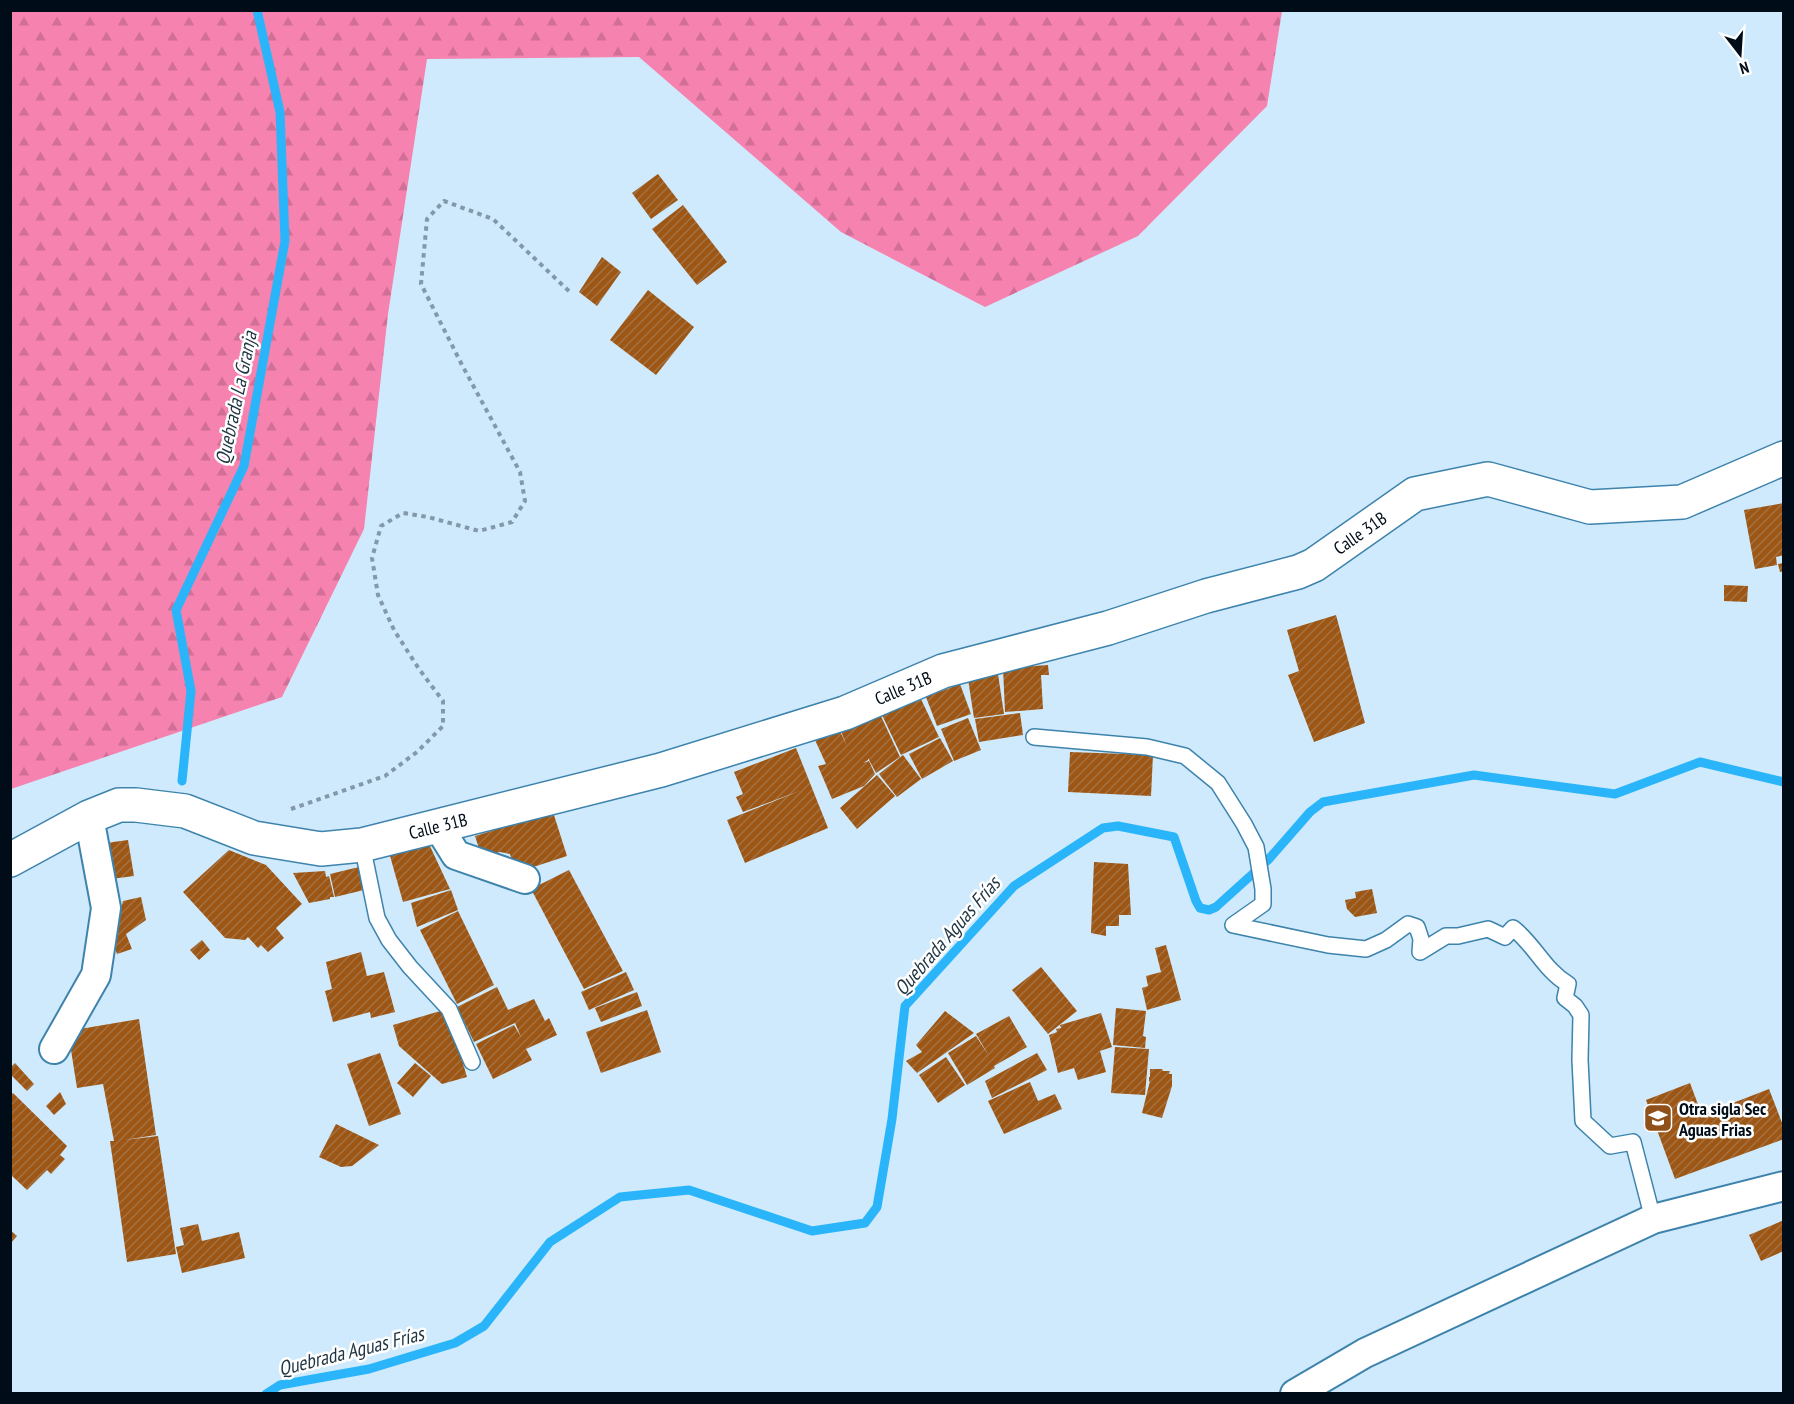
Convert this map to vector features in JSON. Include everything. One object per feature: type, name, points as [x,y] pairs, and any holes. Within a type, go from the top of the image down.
[{"type":"street","name":"Calle 31B","points":[[10,860],[89,817],[119,806],[136,805],[185,811],[254,838],[321,849],[362,845],[661,770],[845,713],[943,671],[1108,628],[1206,596],[1298,572],[1314,565],[1415,495],[1488,479],[1590,507],[1682,502],[1784,458]]},
{"type":"street","points":[[54,1049],[96,975],[106,908],[89,817]]},
{"type":"street","points":[[438,826],[456,855],[525,879]]},
{"type":"street","points":[[1295,1394],[1365,1353],[1653,1218],[1784,1186]]},
{"type":"lane","points":[[1034,737],[1148,747],[1166,751],[1185,756],[1218,783],[1256,847],[1263,889],[1263,904],[1233,925],[1328,945],[1366,949],[1386,940],[1408,924],[1417,927],[1421,939],[1420,952],[1446,936],[1488,930],[1505,937],[1513,928],[1522,935],[1557,978],[1568,984],[1565,998],[1575,1006],[1581,1016],[1580,1060],[1583,1121],[1610,1146],[1633,1142],[1653,1218]]},
{"type":"lane","points":[[362,845],[377,918],[389,940],[410,967],[449,1009],[472,1062]]},
{"type":"path","points":[[288,810],[386,776],[417,752],[443,726],[443,701],[394,630],[378,595],[372,558],[381,526],[403,513],[480,531],[512,522],[525,501],[520,472],[421,284],[427,219],[444,201],[493,219],[572,294]]},
{"type":"green space","points":[[10,11],[1282,11],[1267,106],[1138,236],[985,307],[841,232],[639,57],[427,59],[388,314],[364,529],[282,697],[11,789]]},
{"type":"building","points":[[658,174],[678,200],[651,219],[632,193]]},
{"type":"building","points":[[683,205],[727,262],[697,285],[652,229]]},
{"type":"building","points":[[602,257],[621,272],[597,306],[579,292]]},
{"type":"building","points":[[648,290],[694,327],[656,375],[610,340]]},
{"type":"building","points":[[1784,503],[1784,555],[1776,557],[1777,565],[1755,569],[1744,510]]},
{"type":"building","points":[[1784,563],[1784,571],[1780,572],[1778,564]]},
{"type":"building","points":[[1724,585],[1748,586],[1747,602],[1724,601]]},
{"type":"building","points":[[1336,615],[1365,723],[1314,742],[1288,675],[1299,671],[1287,630]]},
{"type":"building","points":[[1048,665],[1049,675],[1041,675],[1043,709],[1005,712],[1003,668]]},
{"type":"building","points":[[998,674],[1004,714],[974,718],[968,679]]},
{"type":"building","points":[[960,684],[971,714],[937,726],[926,697]]},
{"type":"building","points":[[920,697],[939,737],[901,755],[882,715]]},
{"type":"building","points":[[879,712],[900,757],[876,773],[868,758],[863,763],[869,761],[875,774],[864,786],[832,799],[818,766],[826,764],[815,740],[839,729],[847,746],[840,729]]},
{"type":"building","points":[[1020,713],[1023,735],[979,742],[975,719]]},
{"type":"building","points":[[968,718],[981,750],[954,761],[941,729]]},
{"type":"building","points":[[940,738],[953,761],[922,779],[909,754]]},
{"type":"building","points":[[796,748],[828,828],[745,863],[727,820],[802,790],[743,812],[736,797],[743,794],[734,772]]},
{"type":"building","points":[[1070,752],[1153,755],[1151,796],[1068,792]]},
{"type":"building","points":[[903,755],[921,779],[897,797],[879,774]]},
{"type":"building","points":[[877,775],[895,796],[857,829],[840,808]]},
{"type":"building","points":[[553,812],[567,856],[515,873],[510,854],[500,852],[482,858],[475,836]]},
{"type":"building","points":[[128,840],[134,876],[111,879],[106,843]]},
{"type":"building","points":[[429,844],[450,889],[403,902],[390,856]]},
{"type":"building","points":[[229,850],[266,865],[302,904],[276,928],[284,938],[268,952],[261,945],[258,948],[248,937],[245,940],[225,938],[183,892]]},
{"type":"building","points":[[1094,862],[1128,864],[1131,915],[1119,915],[1119,926],[1106,926],[1106,936],[1091,933]]},
{"type":"building","points":[[359,867],[364,890],[335,897],[330,874]]},
{"type":"building","points":[[569,870],[623,971],[584,989],[531,889]]},
{"type":"building","points":[[325,871],[326,877],[329,876],[334,897],[309,903],[293,873]]},
{"type":"building","points":[[1372,889],[1377,913],[1355,917],[1347,909],[1345,900],[1356,898],[1355,892]]},
{"type":"building","points":[[451,890],[458,910],[417,927],[411,903]]},
{"type":"building","points":[[141,897],[146,920],[126,934],[132,949],[117,954],[112,940],[123,901]]},
{"type":"building","points":[[458,911],[494,985],[457,1004],[420,930]]},
{"type":"building","points":[[202,940],[210,950],[199,960],[190,950]]},
{"type":"building","points":[[1166,945],[1181,1000],[1147,1010],[1142,988],[1148,986],[1146,976],[1161,972],[1155,948]]},
{"type":"building","points":[[361,952],[367,976],[384,972],[395,1012],[371,1018],[370,1012],[333,1022],[325,991],[332,989],[326,962]]},
{"type":"building","points":[[1041,967],[1077,1011],[1048,1034],[1012,990]]},
{"type":"building","points":[[626,972],[634,990],[589,1010],[581,992]]},
{"type":"building","points":[[497,987],[508,1010],[534,999],[545,1021],[549,1018],[557,1035],[526,1049],[532,1060],[493,1079],[476,1044],[514,1025],[521,1037],[515,1023],[474,1042],[457,1007]]},
{"type":"building","points":[[637,992],[642,1006],[601,1022],[595,1008]]},
{"type":"building","points":[[1116,1008],[1146,1011],[1143,1036],[1146,1037],[1145,1048],[1113,1045]]},
{"type":"building","points":[[447,1009],[467,1077],[442,1084],[399,1046],[393,1025]]},
{"type":"building","points":[[647,1010],[661,1052],[601,1073],[586,1032]]},
{"type":"building","points":[[945,1011],[974,1033],[917,1073],[906,1061],[922,1052],[916,1045]]},
{"type":"building","points":[[1101,1013],[1112,1047],[1100,1051],[1106,1072],[1078,1080],[1074,1068],[1058,1073],[1049,1035],[1057,1032],[1056,1029],[1061,1028],[1060,1025]]},
{"type":"building","points":[[1009,1016],[1027,1047],[967,1085],[948,1053],[976,1036],[989,1056],[976,1034]]},
{"type":"building","points":[[139,1019],[156,1135],[124,1140],[158,1136],[176,1254],[127,1262],[110,1141],[114,1141],[103,1084],[77,1088],[68,1031]]},
{"type":"building","points":[[1115,1047],[1149,1049],[1145,1095],[1111,1093]]},
{"type":"building","points":[[380,1053],[401,1114],[369,1126],[347,1064]]},
{"type":"building","points":[[1037,1053],[1047,1070],[992,1098],[985,1081]]},
{"type":"building","points":[[946,1057],[965,1085],[938,1103],[919,1075]]},
{"type":"building","points":[[15,1063],[34,1084],[27,1091],[10,1074],[10,1068]]},
{"type":"building","points":[[415,1063],[431,1076],[413,1097],[397,1083]]},
{"type":"building","points":[[1150,1069],[1162,1069],[1172,1074],[1172,1086],[1162,1118],[1142,1113],[1150,1081]]},
{"type":"building","points":[[1030,1082],[1038,1101],[1055,1094],[1062,1109],[1004,1134],[988,1101]]},
{"type":"building","points":[[1690,1083],[1702,1115],[1769,1089],[1784,1128],[1784,1139],[1675,1179],[1646,1100]]},
{"type":"building","points":[[60,1092],[66,1104],[54,1115],[46,1106]]},
{"type":"building","points":[[13,1093],[67,1146],[60,1155],[65,1159],[51,1174],[47,1170],[27,1190],[10,1174],[10,1095]]},
{"type":"building","points":[[336,1124],[379,1145],[352,1166],[341,1167],[319,1157]]},
{"type":"building","points":[[1784,1220],[1784,1251],[1761,1261],[1749,1235]]},
{"type":"building","points":[[198,1224],[202,1241],[239,1232],[245,1258],[182,1273],[176,1247],[184,1245],[180,1228]]},
{"type":"building","points":[[10,1230],[17,1236],[10,1244]]},
{"type":"waterway","name":"Quebrada La Granja","points":[[182,781],[191,691],[176,610],[244,466],[285,241],[280,112],[257,10]]},
{"type":"waterway","name":"Quebrada Aguas Frías","points":[[266,1394],[280,1385],[369,1369],[455,1343],[484,1326],[550,1242],[620,1197],[689,1190],[812,1231],[865,1223],[877,1207],[892,1119],[905,1006],[1014,886],[1103,828],[1118,826],[1174,837],[1196,901],[1200,908],[1209,910],[1216,907],[1268,860],[1310,812],[1323,802],[1474,775],[1615,794],[1700,762],[1784,782]]},
{"type":"place","name":"Otra sigla Sec Aguas Frias","points":[[1658,1118]]}]
